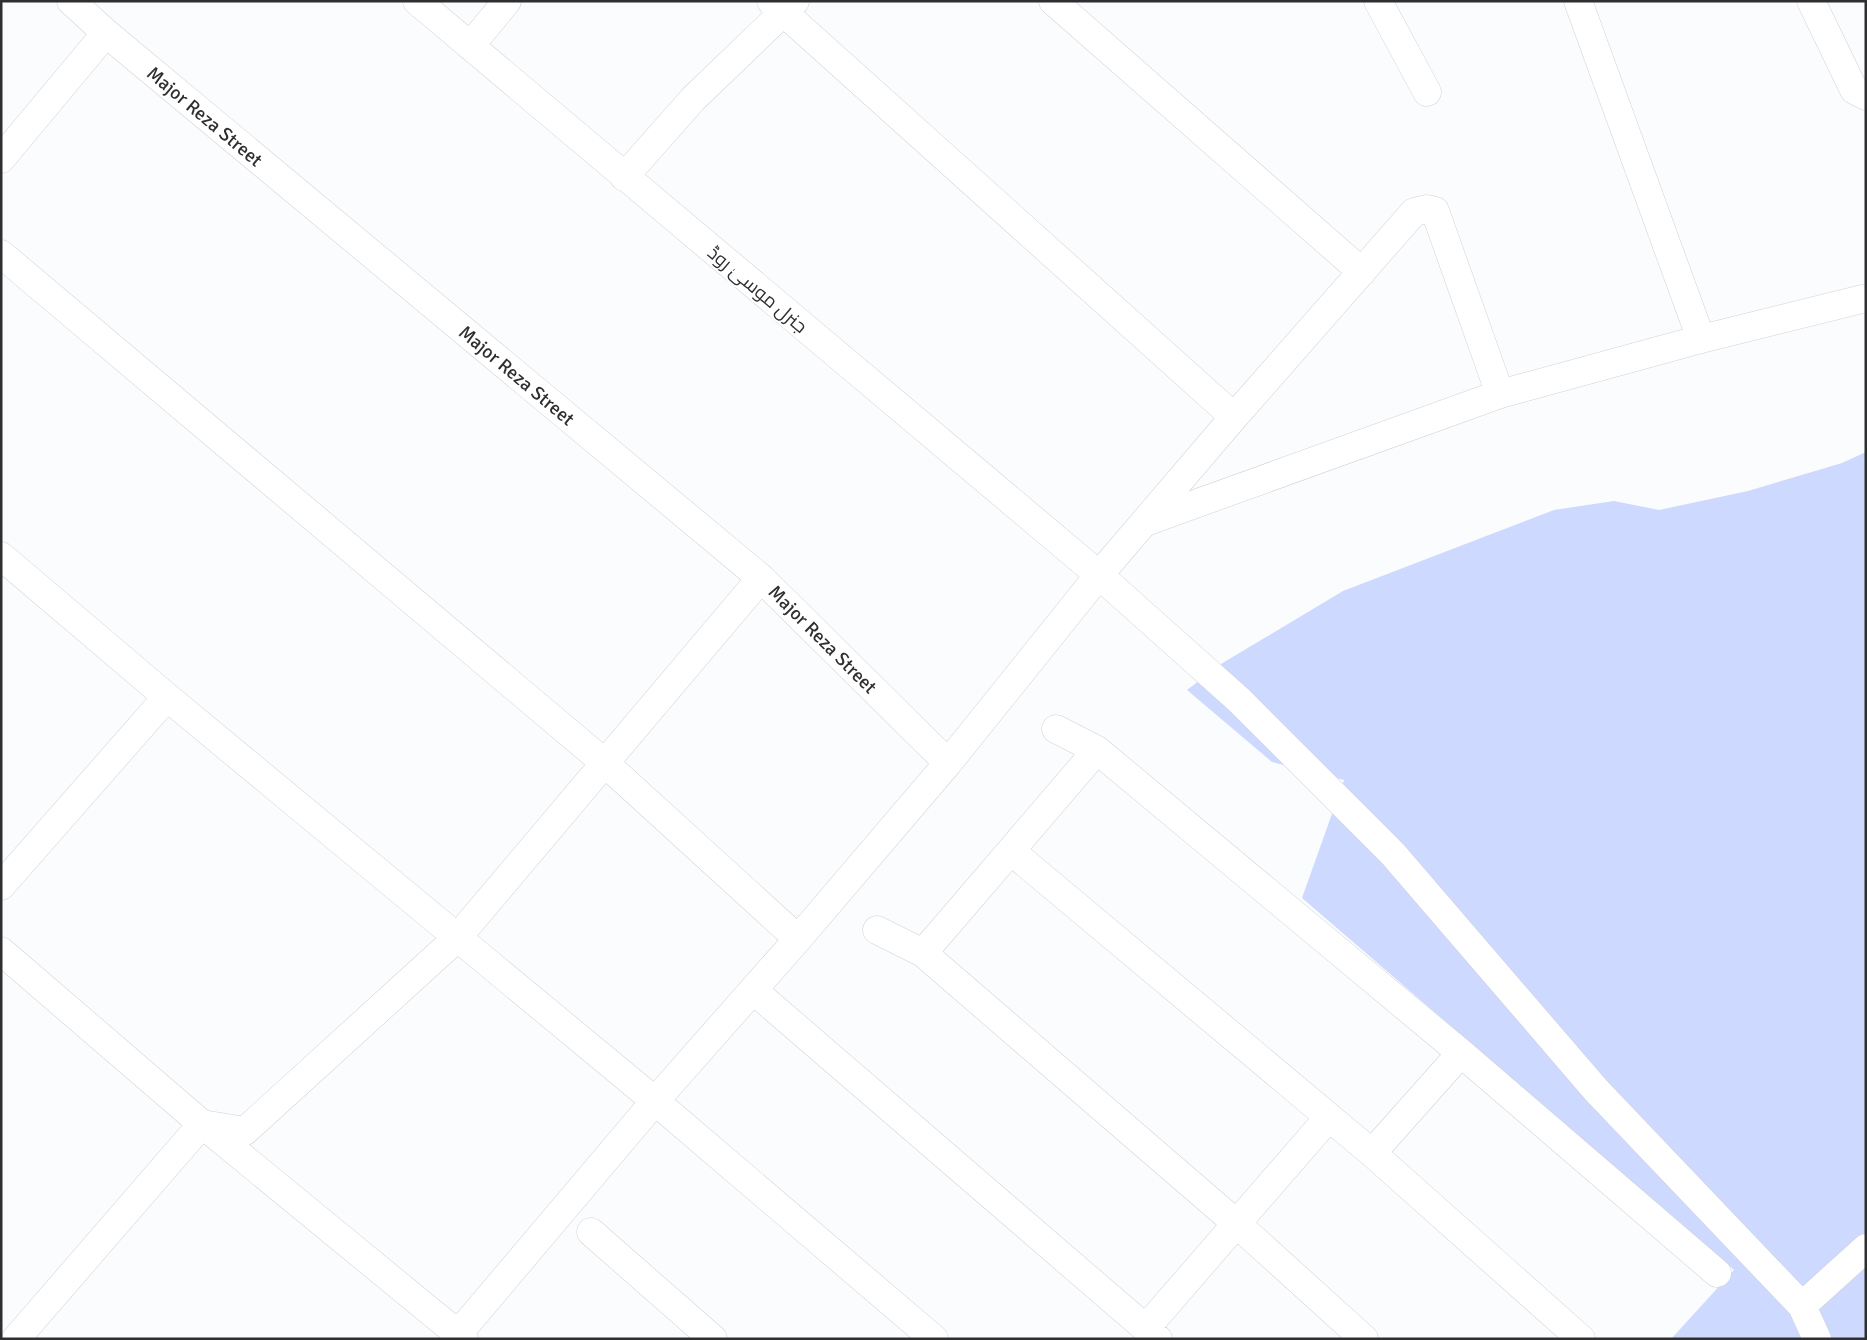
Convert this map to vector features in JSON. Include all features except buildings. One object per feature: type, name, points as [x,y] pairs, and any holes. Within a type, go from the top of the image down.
[{"type":"street","name":"Major Reza Street","points":[[71,1],[106,33],[761,578],[948,763]]},
{"type":"street","name":"جنرل موسیٰ روڈ","points":[[417,1],[1099,575],[1239,700],[1393,854],[1596,1090],[1802,1306],[1817,1339]]},
{"type":"street","points":[[470,46],[507,1]]},
{"type":"street","points":[[1052,1],[1362,272]]},
{"type":"street","points":[[1378,1],[1427,92]]},
{"type":"street","points":[[1578,1],[1701,339]]},
{"type":"street","points":[[1811,1],[1854,90],[1860,95],[1866,96]]},
{"type":"street","points":[[624,177],[693,99],[784,5],[1234,417]]},
{"type":"street","points":[[1,159],[106,33]]},
{"type":"street","points":[[1,952],[202,1124],[461,1337],[655,1101],[798,939],[948,763],[1099,575],[1234,417],[1414,212],[1426,209],[1435,211],[1500,394]]},
{"type":"street","points":[[1,254],[606,764],[798,939]]},
{"type":"street","points":[[1147,521],[1500,394],[1701,339],[1866,298]]},
{"type":"street","points":[[1,556],[167,698],[655,1101],[934,1339]]},
{"type":"street","points":[[202,1124],[245,1131],[457,938],[606,764],[761,578]]},
{"type":"street","points":[[1,886],[167,698]]},
{"type":"street","points":[[1056,729],[1098,750],[1461,1053],[1717,1273]]},
{"type":"street","points":[[923,953],[1098,750]]},
{"type":"street","points":[[1011,851],[1372,1153],[1581,1339]]},
{"type":"street","points":[[876,930],[923,953],[1237,1224],[1364,1339]]},
{"type":"street","points":[[753,990],[1152,1334],[1237,1224],[1329,1117]]},
{"type":"street","points":[[1372,1153],[1461,1053]]},
{"type":"street","points":[[16,1339],[202,1124]]},
{"type":"street","points":[[591,1232],[713,1339]]},
{"type":"street","points":[[1802,1306],[1866,1248]]},
{"type":"shaded area","points":[[1866,452],[1866,1339],[1671,1339],[1734,1270],[1302,898],[1344,780],[1272,762],[1187,690],[1221,664],[1343,591],[1554,510],[1614,501],[1659,510],[1748,491],[1842,463]]}]
